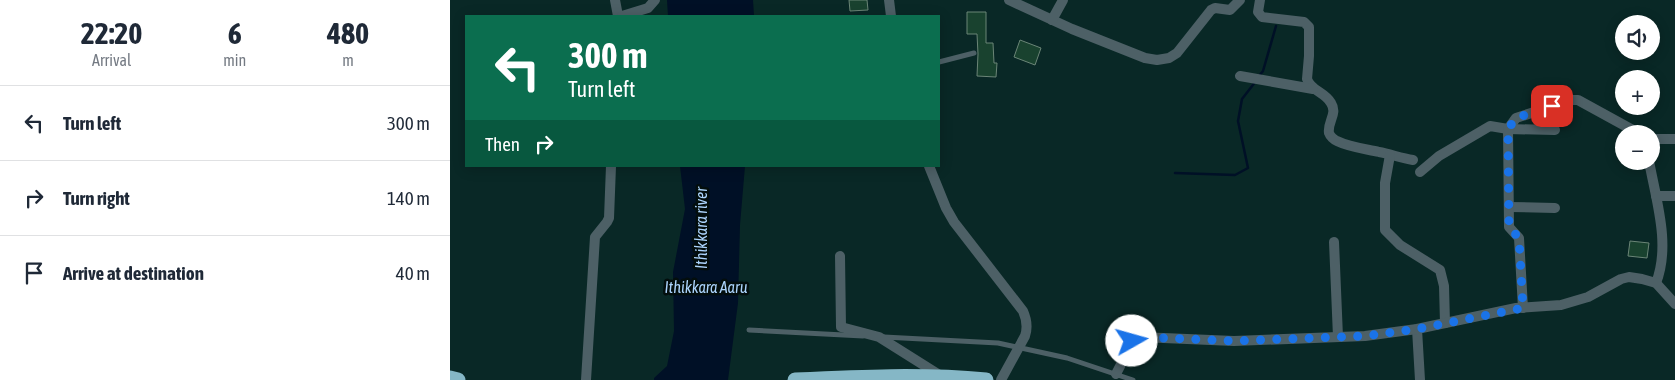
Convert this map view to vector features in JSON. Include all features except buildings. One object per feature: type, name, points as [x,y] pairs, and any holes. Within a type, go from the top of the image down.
[{"type":"highway","points":[[795,380],[941,376],[986,380]]},
{"type":"highway","points":[[450,378],[458,380]]},
{"type":"street","points":[[615,0],[618,15]]},
{"type":"street","points":[[625,15],[648,8],[656,0]]},
{"type":"street","points":[[889,0],[891,15]]},
{"type":"street","points":[[1009,0],[1052,20],[1145,58],[1162,60],[1177,53],[1210,10],[1215,8],[1230,10],[1240,0]]},
{"type":"street","points":[[1052,20],[1062,0]]},
{"type":"street","points":[[1260,0],[1258,12],[1262,16],[1304,22],[1309,26],[1310,56],[1307,79],[1313,89]]},
{"type":"street","points":[[1240,76],[1313,89],[1332,104],[1334,110],[1329,134],[1337,141],[1413,160]]},
{"type":"street","points":[[1523,308],[1519,238],[1509,227],[1508,129],[1516,118],[1574,99],[1624,125]]},
{"type":"street","points":[[1420,172],[1439,156],[1490,126],[1508,129],[1555,130]]},
{"type":"street","points":[[1660,139],[1675,139]]},
{"type":"street","points":[[1390,155],[1385,183],[1385,230],[1400,245],[1440,270],[1444,286],[1445,323]]},
{"type":"street","points":[[586,380],[595,237],[609,218],[611,167]]},
{"type":"street","points":[[929,167],[946,208],[954,222],[1025,315],[1027,330],[1002,380]]},
{"type":"street","points":[[1651,170],[1662,241],[1662,267],[1656,283]]},
{"type":"street","points":[[1656,196],[1675,196]]},
{"type":"street","points":[[1509,207],[1555,208]]},
{"type":"street","points":[[1334,242],[1338,337]]},
{"type":"street","points":[[840,256],[841,327],[879,337],[941,376]]},
{"type":"street","points":[[1116,374],[1132,341],[1140,337],[1234,341],[1365,336],[1417,329],[1523,308],[1561,305],[1588,297],[1625,278],[1636,278],[1656,283],[1675,304]]},
{"type":"street","points":[[1417,329],[1420,380]]},
{"type":"lane","points":[[940,62],[974,53]]},
{"type":"lane","points":[[749,330],[998,343],[1067,358],[1133,380]]},
{"type":"water","points":[[667,0],[753,0],[754,15],[668,15]]},
{"type":"water","name":"Ithikkara Aaru","points":[[680,167],[745,167],[740,225],[738,303],[728,380],[654,380],[667,366],[674,331],[673,272],[685,209]]},
{"type":"waterway","points":[[1259,76],[1263,71],[1276,26]]},
{"type":"waterway","points":[[1175,173],[1235,175],[1248,168],[1238,121],[1242,99],[1256,81]]},
{"type":"route","points":[[1132,341],[1140,337],[1234,341],[1365,336],[1417,329],[1523,308],[1519,238],[1509,227],[1508,129],[1516,118],[1552,106]]},
{"type":"water label","name":"Ithikkara river","points":[[701,228]]}]
